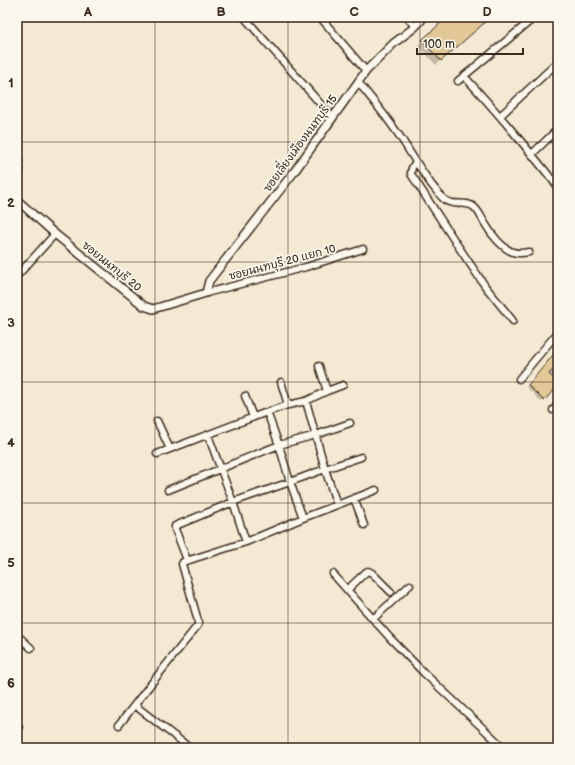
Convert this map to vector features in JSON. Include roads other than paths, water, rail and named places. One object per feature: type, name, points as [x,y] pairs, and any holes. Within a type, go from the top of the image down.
[{"type":"street","points":[[244,17],[332,118]]},
{"type":"street","points":[[320,17],[366,71]]},
{"type":"street","points":[[407,17],[415,27]]},
{"type":"street","name":"ซอยเลี่ยงเมืองนนทบุรี 15","points":[[206,293],[209,281],[290,177],[366,71],[394,42],[415,27],[424,17]]},
{"type":"street","points":[[458,82],[535,17]]},
{"type":"street","points":[[500,116],[558,62]]},
{"type":"street","points":[[465,76],[532,154],[558,187]]},
{"type":"street","points":[[358,82],[380,109],[444,200],[452,204],[466,204],[474,207],[489,231],[507,249],[519,253],[529,252]]},
{"type":"street","points":[[532,154],[558,129]]},
{"type":"street","points":[[17,149],[20,173],[20,178],[17,185]]},
{"type":"street","points":[[416,162],[412,166],[411,174],[485,286],[513,321]]},
{"type":"street","name":"ซอยนนทบุรี 20","points":[[17,200],[55,234],[148,308],[158,308],[206,293]]},
{"type":"street","points":[[17,276],[55,234]]},
{"type":"street","name":"ซอยนนทบุรี 20 แยก 10","points":[[206,293],[306,267],[363,249]]},
{"type":"street","points":[[518,379],[558,332]]},
{"type":"street","points":[[319,366],[327,391]]},
{"type":"street","points":[[280,382],[288,405]]},
{"type":"street","points":[[157,454],[267,412],[306,401],[343,385]]},
{"type":"street","points":[[245,396],[253,417]]},
{"type":"street","points":[[306,401],[325,469],[337,505]]},
{"type":"street","points":[[267,412],[303,518]]},
{"type":"street","points":[[157,421],[170,450]]},
{"type":"street","points":[[168,490],[279,445],[316,435],[350,422]]},
{"type":"street","points":[[208,435],[246,542]]},
{"type":"street","points":[[187,560],[175,526],[233,502],[360,457]]},
{"type":"street","points":[[119,725],[198,625],[182,564],[183,562],[246,542],[376,490]]},
{"type":"street","points":[[354,498],[364,524]]},
{"type":"street","points":[[347,590],[368,571],[372,573],[391,592]]},
{"type":"street","points":[[333,574],[424,673],[504,748]]},
{"type":"street","points":[[373,619],[410,585]]},
{"type":"street","points":[[17,635],[31,648]]},
{"type":"street","points":[[136,703],[137,707],[190,748]]}]
